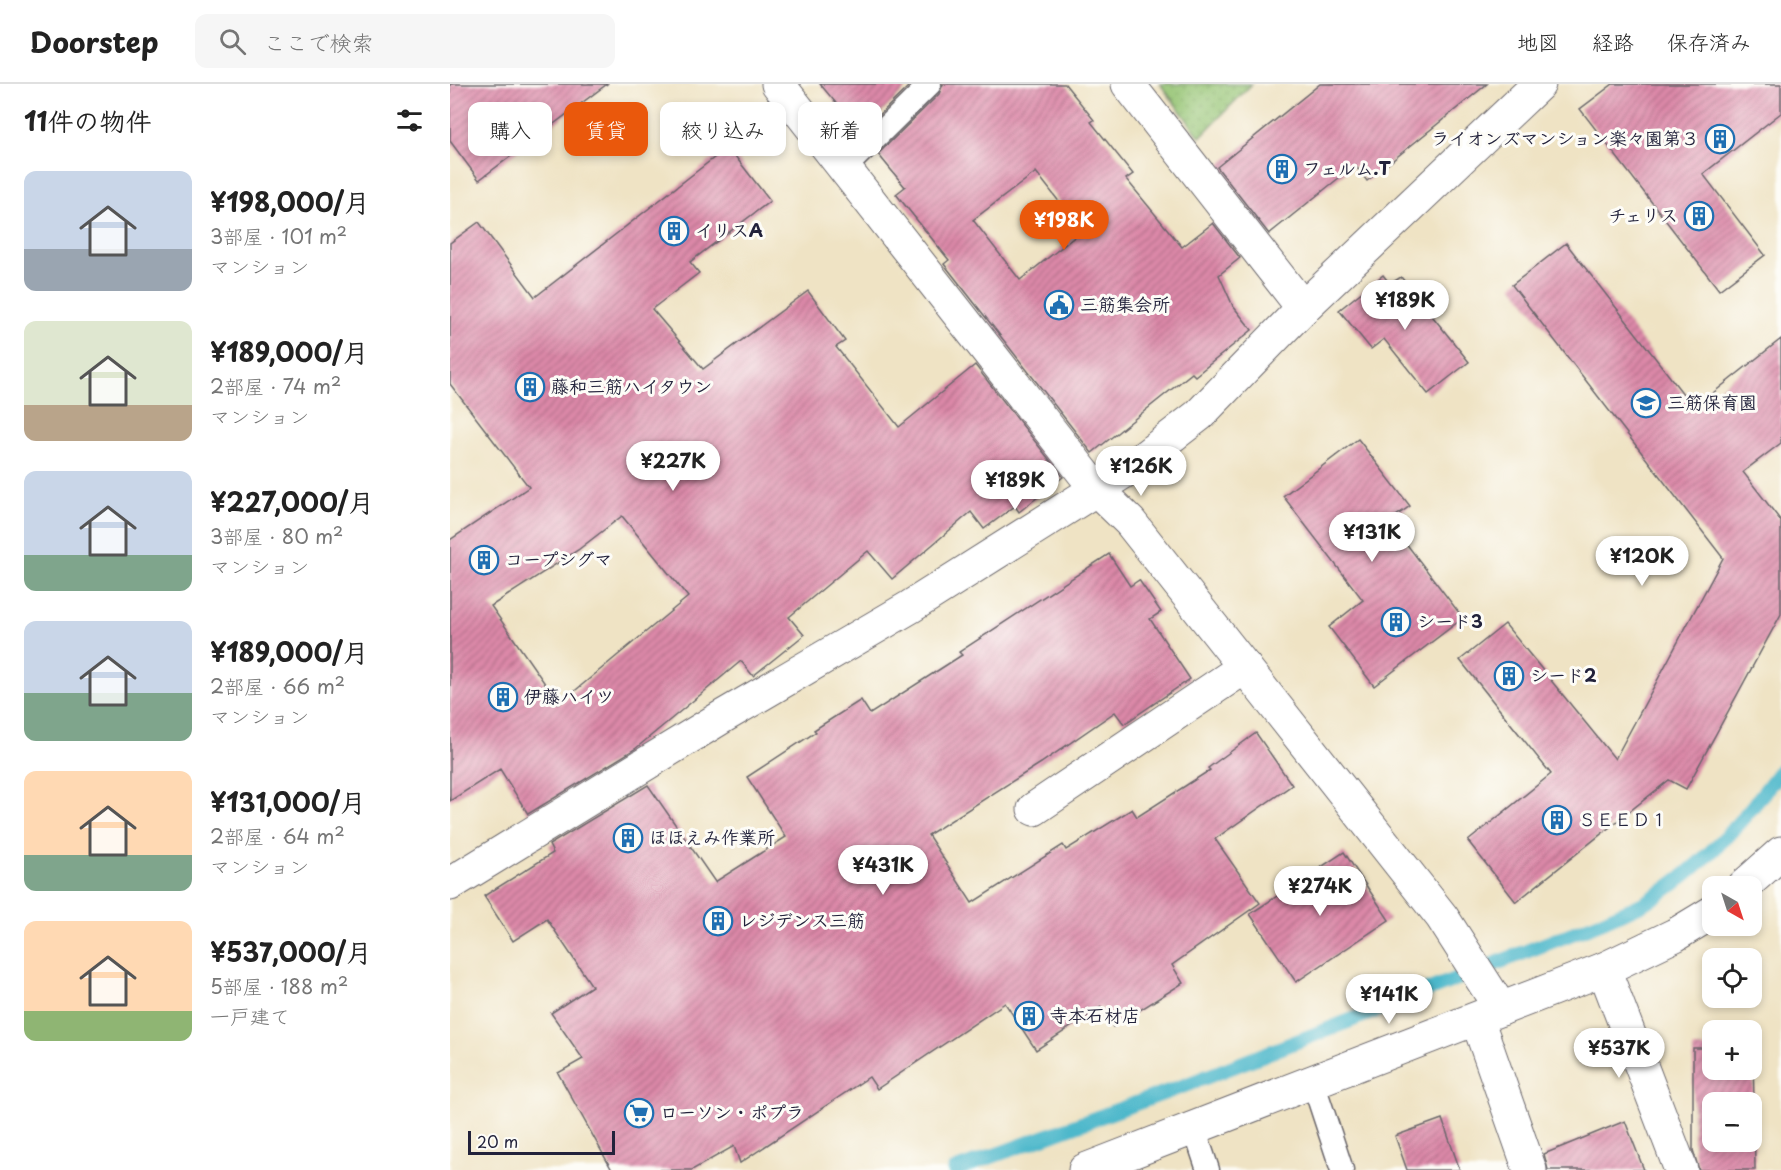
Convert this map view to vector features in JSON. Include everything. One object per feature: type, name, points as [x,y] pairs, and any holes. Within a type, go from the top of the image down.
[{"type":"street","points":[[778,84],[1097,490],[1130,522],[1442,917],[1458,942],[1490,1009],[1530,1170]]},
{"type":"street","points":[[1128,84],[1304,308]]},
{"type":"street","points":[[450,884],[722,717],[910,607],[1133,465],[1199,415],[1304,308],[1539,84]]},
{"type":"street","points":[[1034,809],[1245,667]]},
{"type":"street","points":[[1756,876],[1781,854]]},
{"type":"street","points":[[1085,1170],[1313,1082],[1490,1009],[1604,969],[1675,935],[1702,919]]},
{"type":"street","points":[[1604,969],[1681,1170]]},
{"type":"lane","points":[[844,169],[930,84]]},
{"type":"lane","points":[[1313,1082],[1342,1170]]},
{"type":"lane","points":[[1194,1128],[1208,1170]]},
{"type":"green space","points":[[1160,84],[1252,84],[1200,137]]},
{"type":"building","points":[[450,84],[607,84],[583,102],[564,102],[564,116],[552,125],[552,102],[468,102],[468,156],[511,156],[479,180],[450,141]]},
{"type":"building","points":[[820,84],[911,84],[882,112],[882,102],[835,102]]},
{"type":"building","points":[[943,84],[1065,84],[1094,120],[1091,122],[1133,174],[1126,179],[1182,247],[1213,223],[1240,258],[1219,275],[1233,306],[1252,330],[1195,376],[1192,373],[1092,453],[944,264],[949,260],[896,194],[905,187],[880,156],[882,156],[882,150],[939,94]],"holes":[[[1036,172],[1082,231],[1020,280],[973,220]]]},
{"type":"building","points":[[1320,84],[1487,84],[1367,181],[1355,165],[1269,234],[1217,167]]},
{"type":"building","name":"チェリス","points":[[1613,84],[1781,84],[1781,113],[1703,174],[1765,255],[1719,290],[1580,109]]},
{"type":"building","points":[[716,156],[735,156],[770,201],[690,262],[699,273],[652,309],[703,369],[808,291],[845,341],[836,347],[899,427],[975,365],[1063,477],[1019,512],[1015,506],[984,529],[971,512],[892,579],[868,551],[789,617],[804,635],[753,676],[741,661],[635,749],[528,814],[500,769],[450,801],[450,540],[529,487],[450,384],[450,243],[479,222],[535,297]],"holes":[[[622,516],[688,597],[559,704],[491,606],[578,550]]]},
{"type":"building","points":[[1566,243],[1694,408],[1781,339],[1781,443],[1743,472],[1781,521],[1781,614],[1686,789],[1669,780],[1516,902],[1468,841],[1551,774],[1460,660],[1505,624],[1615,759],[1723,558],[1512,285]]},
{"type":"building","points":[[1383,275],[1390,284],[1401,277],[1469,362],[1428,394],[1384,339],[1371,349],[1339,310]]},
{"type":"building","points":[[1358,439],[1410,506],[1389,521],[1463,618],[1374,686],[1329,627],[1363,600],[1283,496]]},
{"type":"building","points":[[1109,554],[1130,586],[1139,580],[1161,612],[1150,619],[1190,679],[1124,724],[1115,712],[1041,763],[928,835],[972,903],[1063,845],[1066,850],[1132,809],[1137,817],[1210,770],[1208,768],[1256,733],[1292,785],[1215,839],[1260,903],[1172,965],[1183,983],[1113,1027],[1101,1007],[1036,1050],[1005,1003],[877,1089],[869,1077],[740,1163],[734,1146],[692,1170],[612,1170],[558,1073],[583,1059],[551,1013],[592,986],[547,919],[513,941],[484,896],[553,853],[549,845],[648,785],[715,882],[786,837],[747,777],[861,700],[870,714],[962,655],[959,652]]},
{"type":"building","points":[[1344,852],[1389,920],[1296,982],[1250,914]]},
{"type":"building","points":[[1693,1048],[1702,1048],[1702,1080],[1754,1080],[1754,1092],[1702,1092],[1702,1152],[1755,1152],[1755,1170],[1699,1170],[1693,1150]]},
{"type":"building","points":[[1442,1119],[1460,1170],[1407,1170],[1395,1136]]},
{"type":"building","points":[[1625,1121],[1644,1170],[1548,1170],[1544,1154]]},
{"type":"waterway","points":[[955,1170],[1186,1085],[1641,905],[1685,875],[1720,843],[1781,770]]},
{"type":"place","name":"ライオンズマンション楽々園第３","points":[[1720,139]]},
{"type":"place","name":"フェルム.T","points":[[1282,169]]},
{"type":"place","name":"チェリス","points":[[1699,216]]},
{"type":"place","name":"イリスA","points":[[674,231]]},
{"type":"place","name":"三筋集会所","points":[[1059,305]]},
{"type":"place","name":"藤和三筋ハイタウン","points":[[530,387]]},
{"type":"place","name":"三筋保育園","points":[[1646,403]]},
{"type":"place","name":"コープシグマ","points":[[484,560]]},
{"type":"place","name":"シード3","points":[[1396,622]]},
{"type":"place","name":"シード2","points":[[1509,676]]},
{"type":"place","name":"伊藤ハイツ","points":[[503,697]]},
{"type":"place","name":"ＳＥＥＤ１","points":[[1557,820]]},
{"type":"place","name":"ほほえみ作業所","points":[[628,838]]},
{"type":"place","name":"レジデンス三筋","points":[[718,921]]},
{"type":"place","name":"寺本石材店","points":[[1029,1016]]},
{"type":"place","name":"ローソン・ポプラ","points":[[639,1113]]}]
